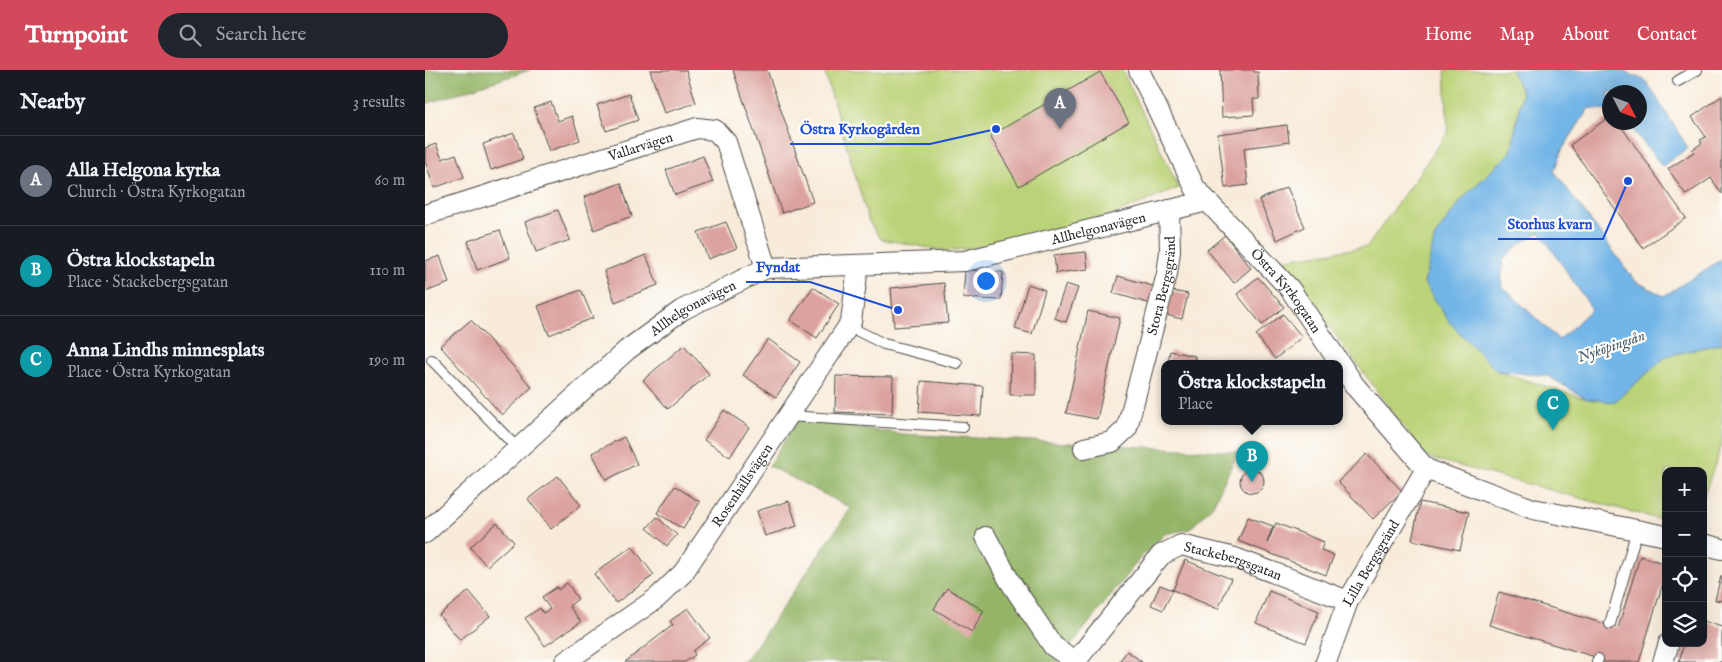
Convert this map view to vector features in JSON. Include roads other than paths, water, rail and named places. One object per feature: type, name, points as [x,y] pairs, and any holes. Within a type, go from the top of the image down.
[{"type":"street","name":"Östra Kyrkogatan","points":[[1139,70],[1195,188],[1290,289],[1338,360]]},
{"type":"street","name":"Vallarvägen","points":[[425,215],[697,128],[715,130],[726,142],[766,268]]},
{"type":"street","name":"Allhelgonavägen","points":[[425,533],[635,344],[682,310],[766,268],[965,261],[1207,201]]},
{"type":"street","name":"Stora Bergsgränd","points":[[1084,448],[1112,442],[1127,428],[1167,274],[1170,251],[1169,210]]},
{"type":"street","name":"Rosenhällsvägen","points":[[565,662],[657,598],[683,573],[851,322],[859,266]]},
{"type":"street","name":"Östra Kyrkogatan","points":[[1343,368],[1355,386],[1426,469],[1533,509],[1662,535]]},
{"type":"street","name":"Lilla Bergsgränd","points":[[1327,662],[1348,601],[1426,469]]},
{"type":"street","name":"Stackebergsgatan","points":[[986,537],[1009,580],[1053,646],[1075,661],[1161,555],[1181,545],[1235,558],[1348,601]]},
{"type":"street","points":[[1707,545],[1722,548]]},
{"type":"street","points":[[1663,662],[1668,647]]},
{"type":"lane","points":[[1678,81],[1697,70]]},
{"type":"lane","points":[[848,326],[884,344],[957,363]]},
{"type":"lane","points":[[432,360],[518,449]]},
{"type":"lane","points":[[788,416],[963,427]]},
{"type":"lane","points":[[1610,624],[1637,530]]},
{"type":"water","name":"Nyköpingsån","points":[[1511,70],[1621,70],[1646,81],[1688,148],[1662,166],[1634,130],[1647,130],[1647,85],[1602,85],[1602,109],[1589,108],[1562,150],[1554,171],[1635,281],[1664,296],[1722,259],[1722,343],[1667,356],[1614,402],[1587,399],[1548,376],[1497,371],[1450,323],[1424,283],[1435,236],[1464,197],[1511,152],[1522,93]],"holes":[[[1540,232],[1592,309],[1559,340],[1501,285],[1503,259],[1521,243]]]},
{"type":"place","name":"Östra Kyrkogården","points":[[996,129]]},
{"type":"place","name":"Alla Helgona kyrka","points":[[1060,129]]},
{"type":"place","name":"Storhus kvarn","points":[[1628,181]]},
{"type":"place","name":"Fyndat","points":[[898,310]]},
{"type":"place","name":"Anna Lindhs minnesplats","points":[[1553,430]]},
{"type":"place","name":"Östra klockstapeln","points":[[1252,482]]}]
